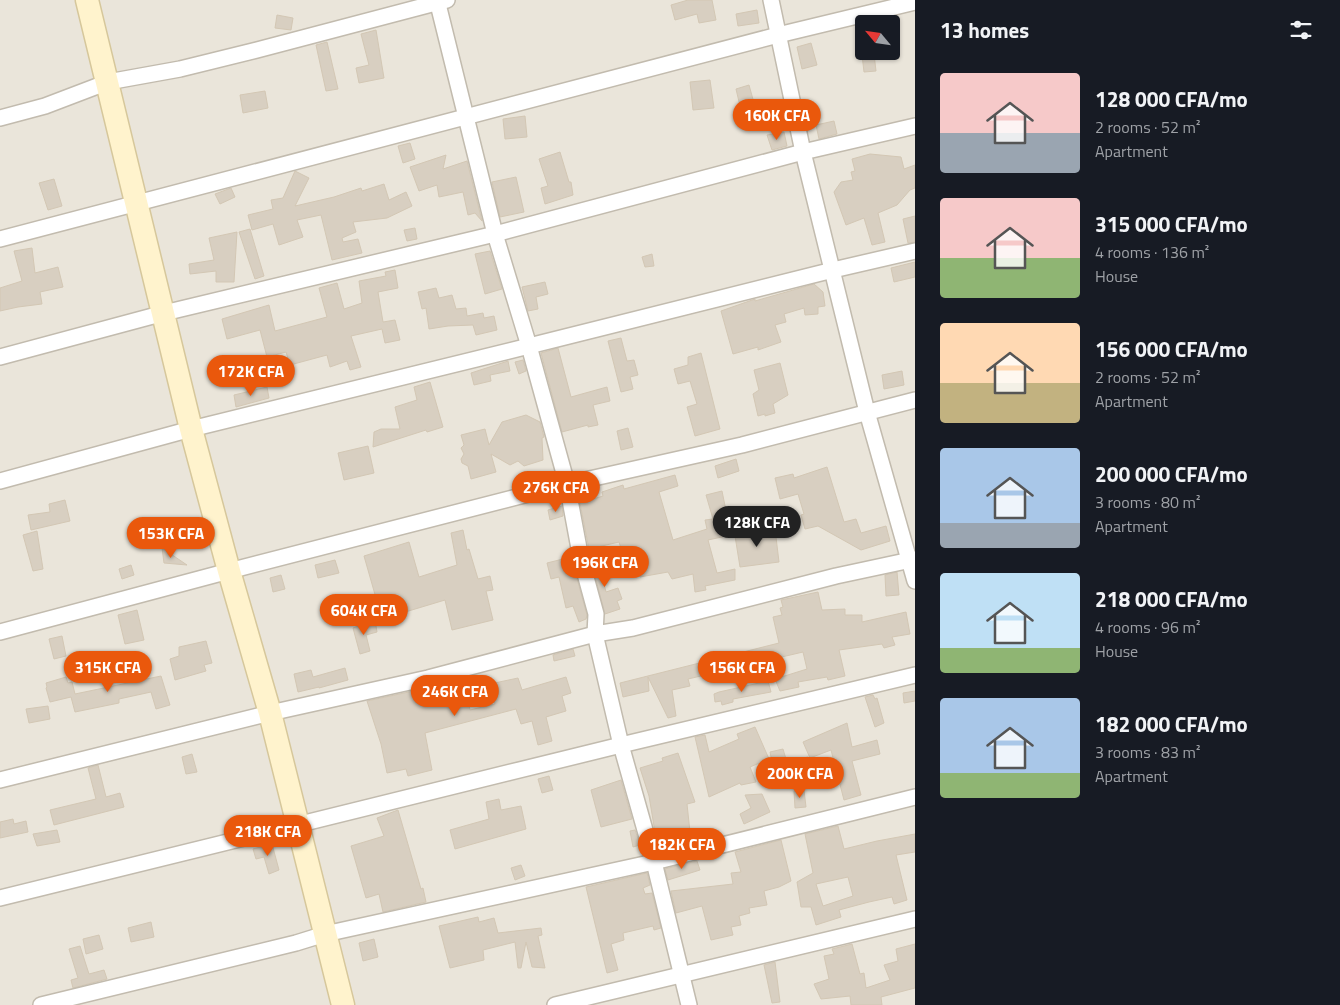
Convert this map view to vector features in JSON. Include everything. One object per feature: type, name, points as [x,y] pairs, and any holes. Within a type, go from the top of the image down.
[{"type":"street","points":[[87,0],[191,429],[270,713],[343,1005]]},
{"type":"street","points":[[770,0],[803,152],[867,412],[912,560],[915,581]]},
{"type":"street","points":[[0,118],[45,106],[108,82],[257,50],[441,1],[466,117],[495,234],[529,346],[567,484],[581,559],[596,614],[595,634],[621,744],[654,862],[689,1005]]},
{"type":"street","points":[[0,238],[778,35],[915,2]]},
{"type":"street","points":[[0,357],[164,313],[495,234],[803,152],[915,126]]},
{"type":"street","points":[[0,481],[191,429],[833,270],[915,252]]},
{"type":"street","points":[[0,632],[567,484],[742,445],[915,400]]},
{"type":"street","points":[[0,780],[270,713],[428,678],[595,634],[633,628],[836,576],[912,560]]},
{"type":"street","points":[[0,898],[621,744],[915,675]]},
{"type":"street","points":[[41,1005],[296,943],[325,934],[654,862],[915,797]]},
{"type":"street","points":[[555,1005],[915,919]]},
{"type":"shaded area","points":[[0,0],[915,0],[915,1005],[0,1005]]},
{"type":"building","points":[[688,0],[712,0],[716,20],[699,23],[697,14],[675,20],[671,5]]},
{"type":"building","points":[[757,10],[759,23],[738,26],[736,14]]},
{"type":"building","points":[[277,15],[293,18],[291,30],[275,28]]},
{"type":"building","points":[[376,30],[384,78],[359,83],[356,68],[369,65],[361,34]]},
{"type":"building","points":[[327,42],[338,89],[326,91],[316,45]]},
{"type":"building","points":[[811,43],[817,65],[802,69],[797,47]]},
{"type":"building","points":[[863,60],[875,60],[876,71],[864,72]]},
{"type":"building","points":[[710,80],[714,108],[693,110],[690,82]]},
{"type":"building","points":[[749,85],[754,103],[740,106],[736,89]]},
{"type":"building","points":[[265,91],[268,108],[243,113],[240,95]]},
{"type":"building","points":[[525,116],[527,137],[505,139],[503,119]]},
{"type":"building","points":[[834,121],[837,134],[819,139],[816,125]]},
{"type":"building","points":[[784,132],[787,146],[772,150],[767,135]]},
{"type":"building","points":[[410,143],[415,159],[403,163],[398,146]]},
{"type":"building","points":[[560,152],[569,182],[571,182],[573,195],[545,204],[541,188],[548,186],[539,159]]},
{"type":"building","points":[[870,154],[901,157],[904,169],[915,165],[915,188],[910,190],[897,205],[878,213],[885,242],[872,245],[864,218],[846,225],[834,192],[841,182],[853,180],[851,172],[855,171],[852,159]]},
{"type":"building","points":[[446,155],[443,169],[467,161],[482,221],[475,213],[468,215],[463,192],[439,197],[437,185],[419,191],[410,167]]},
{"type":"building","points":[[295,171],[309,178],[295,206],[334,197],[361,188],[362,191],[384,184],[389,200],[406,192],[412,206],[387,218],[353,222],[356,232],[342,238],[343,242],[358,239],[362,253],[332,260],[321,215],[297,220],[303,237],[279,245],[273,224],[252,230],[248,215],[273,209],[271,200],[283,198]]},
{"type":"building","points":[[516,177],[524,212],[500,217],[492,182]]},
{"type":"building","points":[[54,179],[62,206],[48,210],[39,183]]},
{"type":"building","points":[[231,188],[235,197],[220,204],[215,194]]},
{"type":"building","points":[[915,216],[915,242],[908,243],[903,219]]},
{"type":"building","points":[[415,228],[417,239],[407,241],[404,230]]},
{"type":"building","points":[[250,229],[264,276],[255,279],[239,232]]},
{"type":"building","points":[[237,232],[234,282],[216,282],[216,271],[190,274],[189,264],[214,260],[209,238]]},
{"type":"building","points":[[32,248],[35,273],[58,267],[63,287],[40,292],[42,304],[0,311],[0,288],[22,281],[14,251]]},
{"type":"building","points":[[490,251],[502,289],[485,294],[475,254]]},
{"type":"building","points":[[652,254],[654,266],[645,267],[642,257]]},
{"type":"building","points":[[915,262],[915,277],[894,282],[891,268]]},
{"type":"building","points":[[395,270],[398,288],[378,292],[383,322],[395,320],[400,340],[385,343],[382,329],[351,336],[361,367],[350,370],[347,361],[330,367],[327,355],[290,365],[286,352],[267,357],[260,330],[227,339],[222,319],[269,305],[275,331],[327,317],[319,288],[337,283],[344,309],[362,303],[359,281],[386,276],[385,272]]},
{"type":"building","points":[[545,282],[548,294],[536,297],[538,309],[528,311],[522,287]]},
{"type":"building","points":[[814,284],[823,292],[825,306],[818,307],[818,314],[805,315],[804,308],[784,314],[786,322],[775,325],[781,342],[758,350],[758,347],[733,354],[721,311],[755,299],[755,301]]},
{"type":"building","points":[[436,288],[439,298],[452,295],[456,309],[466,308],[467,316],[483,313],[484,318],[494,316],[497,330],[476,335],[473,325],[429,329],[426,308],[422,309],[418,292]]},
{"type":"building","points":[[621,338],[627,361],[634,360],[638,375],[630,377],[633,389],[621,392],[608,341]]},
{"type":"building","points":[[558,348],[571,397],[607,387],[610,401],[593,405],[598,425],[588,427],[588,425],[562,432],[541,353]]},
{"type":"building","points":[[701,353],[720,429],[695,436],[687,407],[697,404],[690,381],[678,384],[674,369],[688,365],[688,357]]},
{"type":"building","points":[[523,360],[526,371],[519,374],[515,362]]},
{"type":"building","points":[[508,361],[510,371],[490,375],[491,381],[474,385],[471,373]]},
{"type":"building","points":[[780,363],[788,395],[773,404],[775,413],[758,416],[753,394],[759,390],[754,370]]},
{"type":"building","points":[[902,371],[904,385],[884,389],[882,375]]},
{"type":"building","points":[[430,382],[443,427],[427,432],[426,430],[373,447],[374,432],[381,429],[400,429],[395,407],[417,400],[414,387]]},
{"type":"building","points":[[267,387],[269,398],[236,407],[234,395]]},
{"type":"building","points":[[526,415],[540,422],[544,437],[542,438],[543,460],[524,466],[518,461],[510,465],[491,454],[496,472],[471,479],[468,466],[462,463],[461,459],[464,454],[461,448],[464,445],[461,435],[485,429],[489,445],[502,422]]},
{"type":"building","points":[[628,428],[633,447],[621,450],[617,431]]},
{"type":"building","points":[[368,446],[374,473],[344,480],[338,453]]},
{"type":"building","points":[[736,459],[739,471],[718,478],[715,466]]},
{"type":"building","points":[[827,467],[844,522],[856,519],[861,533],[886,526],[890,541],[861,550],[818,526],[805,529],[801,515],[804,514],[798,494],[780,499],[775,478],[793,474],[794,478]]},
{"type":"building","points":[[675,475],[678,486],[659,492],[673,540],[707,529],[705,520],[713,519],[706,495],[722,491],[731,535],[708,540],[717,573],[735,569],[735,580],[705,586],[706,590],[695,592],[693,574],[672,579],[668,572],[640,577],[637,557],[625,561],[619,542],[589,549],[580,503],[603,496],[602,492],[623,485],[624,489]]},
{"type":"building","points":[[65,500],[70,521],[31,530],[28,515],[50,512],[49,504]]},
{"type":"building","points":[[562,506],[563,516],[550,520],[548,510]]},
{"type":"building","points":[[775,529],[779,562],[740,567],[735,536]]},
{"type":"building","points":[[463,530],[467,550],[469,549],[478,579],[490,576],[493,590],[486,591],[493,620],[452,630],[445,600],[382,619],[364,556],[409,542],[419,577],[457,565],[451,533]]},
{"type":"building","points":[[37,531],[43,569],[33,571],[23,535]]},
{"type":"building","points":[[162,548],[187,565],[164,563]]},
{"type":"building","points":[[596,552],[606,592],[618,588],[622,599],[617,601],[620,609],[605,614],[589,553]]},
{"type":"building","points":[[571,557],[587,615],[586,619],[579,622],[573,606],[566,608],[559,577],[551,579],[547,563]]},
{"type":"building","points":[[335,560],[339,573],[318,578],[315,565]]},
{"type":"building","points":[[131,565],[134,575],[122,579],[119,569]]},
{"type":"building","points":[[897,572],[899,595],[886,596],[885,575]]},
{"type":"building","points":[[281,575],[285,589],[273,592],[270,578]]},
{"type":"building","points":[[818,592],[822,610],[845,609],[845,615],[862,615],[862,622],[906,612],[910,634],[892,637],[895,645],[884,648],[882,644],[839,650],[845,676],[828,680],[827,677],[798,682],[799,687],[780,691],[775,679],[807,669],[803,652],[688,679],[690,686],[672,690],[676,716],[668,718],[648,677],[649,691],[623,697],[620,683],[779,643],[773,617],[782,615],[780,608],[783,607],[781,600]]},
{"type":"building","points":[[137,610],[144,640],[125,644],[118,615]]},
{"type":"building","points":[[375,620],[377,632],[366,635],[370,651],[360,654],[353,628]]},
{"type":"building","points":[[62,636],[66,656],[54,659],[49,639]]},
{"type":"building","points":[[206,641],[212,663],[204,665],[206,671],[175,680],[170,659],[179,656],[179,647]]},
{"type":"building","points":[[573,649],[575,656],[554,661],[553,655]]},
{"type":"building","points":[[345,668],[348,680],[298,692],[294,674],[311,670],[313,677]]},
{"type":"building","points":[[161,676],[170,705],[156,709],[151,692],[119,699],[119,703],[75,712],[71,697],[50,702],[46,688],[46,683],[66,677],[68,683],[72,682],[75,694]]},
{"type":"building","points":[[566,677],[571,693],[562,696],[566,711],[546,717],[552,741],[538,745],[532,721],[521,724],[516,709],[425,733],[432,770],[408,776],[406,769],[387,773],[381,744],[367,701],[432,687],[432,691],[464,683],[470,710],[495,704],[490,684],[518,678],[522,690]]},
{"type":"building","points":[[768,681],[771,692],[733,699],[733,702],[722,705],[721,701],[715,702],[714,694],[719,692]]},
{"type":"building","points":[[915,691],[915,701],[904,703],[903,693]]},
{"type":"building","points":[[873,695],[875,699],[877,698],[884,723],[875,727],[865,697]]},
{"type":"building","points":[[48,706],[50,719],[29,723],[26,709]]},
{"type":"building","points":[[847,723],[852,747],[877,740],[880,754],[852,761],[861,795],[844,800],[831,750],[810,758],[803,742]]},
{"type":"building","points":[[755,727],[769,759],[750,767],[756,782],[741,785],[740,783],[709,797],[695,737],[705,735],[709,752],[739,739],[737,734]]},
{"type":"building","points":[[783,749],[786,759],[772,762],[770,752]]},
{"type":"building","points":[[678,753],[695,802],[687,804],[690,832],[670,835],[671,841],[658,843],[649,796],[640,768],[663,761],[662,758]]},
{"type":"building","points":[[192,754],[197,772],[186,774],[182,757]]},
{"type":"building","points":[[808,757],[811,769],[794,773],[791,761]]},
{"type":"building","points":[[98,765],[106,797],[120,793],[124,807],[54,825],[50,810],[96,799],[88,768]]},
{"type":"building","points":[[549,776],[553,790],[542,793],[538,779]]},
{"type":"building","points":[[621,780],[632,819],[601,827],[591,790]]},
{"type":"building","points":[[804,790],[806,807],[795,808],[794,791]]},
{"type":"building","points":[[762,794],[770,812],[744,824],[740,814],[751,808],[745,795]]},
{"type":"building","points":[[499,799],[501,810],[521,806],[526,829],[455,849],[450,830],[489,819],[486,802]]},
{"type":"building","points":[[398,810],[426,902],[383,912],[379,894],[366,898],[351,846],[384,836],[377,818]]},
{"type":"building","points":[[13,819],[14,824],[26,821],[28,832],[0,838],[0,822]]},
{"type":"building","points":[[838,826],[844,849],[915,834],[915,852],[896,855],[907,900],[894,904],[892,897],[839,910],[841,917],[816,925],[811,907],[801,907],[797,882],[813,873],[805,834]],"holes":[[[848,877],[853,896],[823,906],[816,884]]]},
{"type":"building","points":[[57,830],[60,842],[37,846],[33,834]]},
{"type":"building","points":[[635,830],[640,845],[633,847],[630,831]]},
{"type":"building","points":[[781,840],[791,881],[764,891],[767,905],[749,908],[750,913],[739,916],[741,925],[731,927],[733,935],[711,940],[702,906],[676,913],[671,891],[733,884],[731,873],[741,872],[735,852]]},
{"type":"building","points":[[272,844],[279,870],[269,874],[264,857],[256,859],[253,849]]},
{"type":"building","points":[[697,861],[700,870],[668,880],[665,869]]},
{"type":"building","points":[[521,865],[525,876],[515,880],[511,868]]},
{"type":"building","points":[[647,873],[650,885],[643,888],[645,894],[652,893],[661,928],[654,930],[653,926],[623,933],[624,940],[611,944],[618,970],[607,973],[586,887]]},
{"type":"building","points":[[478,917],[479,922],[494,918],[498,933],[541,928],[542,935],[538,936],[545,968],[532,967],[526,942],[521,968],[518,968],[515,942],[483,950],[484,960],[450,968],[439,926]]},
{"type":"building","points":[[151,922],[154,937],[131,942],[128,928]]},
{"type":"building","points":[[99,935],[103,949],[86,954],[83,939]]},
{"type":"building","points":[[374,939],[378,957],[363,961],[359,943]]},
{"type":"building","points":[[852,944],[860,974],[864,973],[866,988],[890,980],[884,965],[898,961],[896,949],[915,944],[915,988],[881,997],[882,1005],[851,1005],[850,996],[821,999],[814,984],[829,979],[824,956],[834,954],[832,949]]},
{"type":"building","points":[[80,946],[89,974],[104,970],[107,979],[73,988],[71,980],[78,978],[69,949]]},
{"type":"building","points":[[775,962],[780,1002],[772,1003],[764,965]]}]
